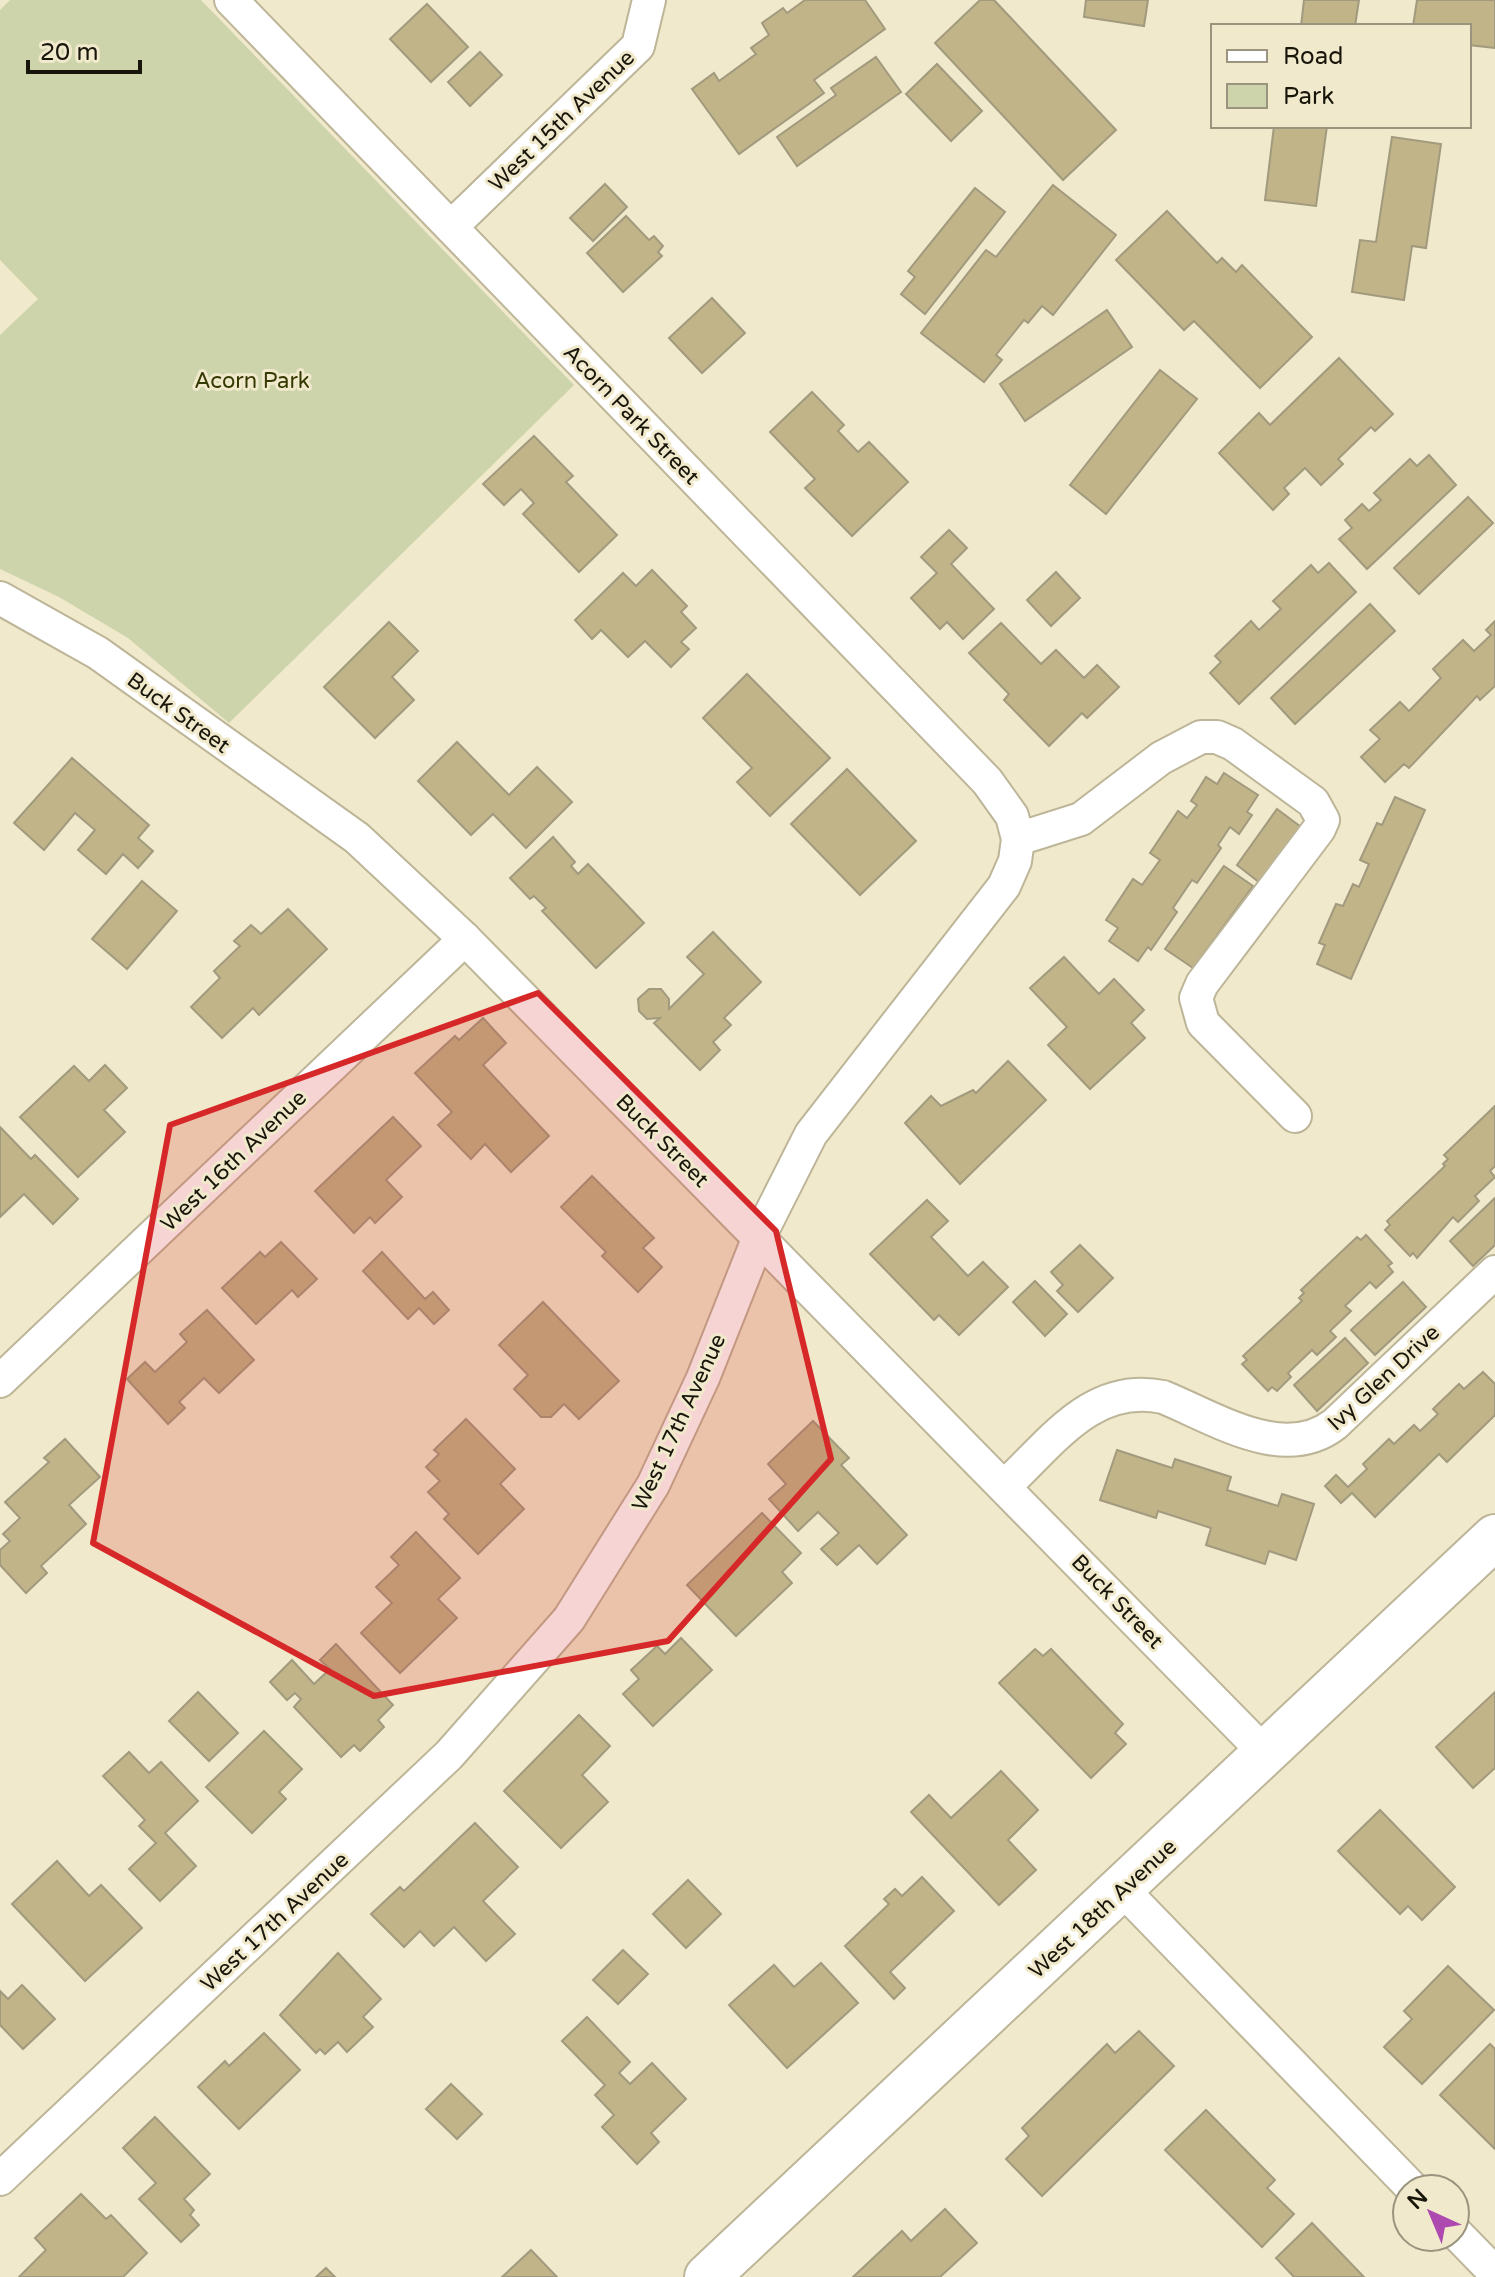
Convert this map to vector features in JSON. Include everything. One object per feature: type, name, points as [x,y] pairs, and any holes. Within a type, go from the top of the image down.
[{"type":"main road","name":"West 18th Avenue","points":[[714,2274],[1495,1537]]},
{"type":"street","name":"Acorn Park Street","points":[[231,0],[987,781],[1012,816],[1018,839]]},
{"type":"street","name":"West 15th Avenue","points":[[451,227],[638,46],[649,0]]},
{"type":"street","name":"Buck Street","points":[[0,598],[98,653],[357,838],[465,939],[1006,1485],[1266,1754]]},
{"type":"street","points":[[1018,839],[1081,819],[1180,746],[1201,737],[1217,737],[1233,744],[1313,802],[1323,820],[1202,984],[1196,998],[1203,1023],[1295,1116]]},
{"type":"street","name":"West 17th Avenue","points":[[0,2179],[449,1755],[569,1619],[653,1485],[703,1378],[759,1237],[797,1158],[836,1097],[988,912],[1015,861],[1018,839]]},
{"type":"street","name":"West 16th Avenue","points":[[0,1381],[465,939]]},
{"type":"street","name":"Ivy Glen Drive","points":[[1006,1485],[1085,1412],[1101,1401],[1121,1395],[1144,1393],[1163,1397],[1280,1441],[1312,1437],[1335,1424],[1495,1272]]},
{"type":"street","points":[[1122,1889],[1397,2173]]},
{"type":"street","points":[[1471,2248],[1495,2273]]},
{"type":"highlighted area","points":[[538,993],[776,1231],[831,1459],[668,1641],[374,1696],[93,1543],[170,1125]]},
{"type":"green space","name":"Acorn Park","points":[[10,0],[201,0],[574,385],[229,723],[128,638],[59,597],[0,569],[0,335],[38,299],[0,260],[0,10]]},
{"type":"building","points":[[805,0],[865,0],[885,29],[814,80],[824,93],[739,154],[692,89],[714,73],[719,81],[756,54],[751,48],[769,35],[762,23],[783,8],[787,13]]},
{"type":"building","points":[[980,0],[994,0],[1116,130],[1063,180],[935,43]]},
{"type":"building","points":[[1086,0],[1148,0],[1144,26],[1084,17]]},
{"type":"building","points":[[1304,0],[1359,0],[1355,24],[1301,24]]},
{"type":"building","points":[[1417,0],[1495,0],[1495,48],[1471,45],[1471,24],[1413,24]]},
{"type":"building","points":[[427,4],[468,47],[431,82],[390,39]]},
{"type":"building","points":[[480,52],[502,75],[470,106],[448,82]]},
{"type":"building","points":[[876,57],[901,92],[797,166],[777,137],[836,95],[831,88]]},
{"type":"building","points":[[937,64],[982,111],[951,141],[906,94]]},
{"type":"building","points":[[1274,128],[1327,128],[1316,206],[1265,200]]},
{"type":"building","points":[[1392,137],[1441,144],[1426,248],[1412,246],[1404,300],[1352,292],[1360,240],[1376,242]]},
{"type":"building","points":[[605,184],[627,207],[593,241],[570,218]]},
{"type":"building","points":[[1053,185],[1116,235],[1053,315],[1042,306],[1028,323],[1024,320],[996,355],[1002,360],[984,382],[921,333],[986,250],[996,257]]},
{"type":"building","points":[[975,188],[1005,212],[925,314],[901,294],[915,277],[908,271]]},
{"type":"building","points":[[1167,211],[1217,263],[1222,258],[1236,272],[1242,265],[1312,337],[1260,388],[1194,321],[1184,330],[1116,260]]},
{"type":"building","points":[[626,216],[649,240],[654,236],[663,246],[658,252],[662,256],[623,292],[587,253]]},
{"type":"building","points":[[712,298],[745,333],[702,373],[669,338]]},
{"type":"building","points":[[1107,310],[1132,347],[1025,421],[1000,384]]},
{"type":"building","points":[[1339,358],[1393,414],[1375,431],[1371,427],[1338,459],[1343,464],[1321,485],[1305,468],[1284,488],[1289,494],[1273,510],[1219,453],[1259,413],[1270,425]]},
{"type":"building","points":[[1160,370],[1197,399],[1106,514],[1070,485]]},
{"type":"building","points":[[812,392],[844,425],[838,431],[858,452],[869,442],[908,482],[852,536],[805,488],[815,479],[770,432]]},
{"type":"building","points":[[534,436],[573,476],[566,482],[617,535],[579,572],[523,514],[534,503],[521,489],[504,505],[483,484]]},
{"type":"building","points":[[1429,455],[1456,485],[1367,569],[1339,539],[1352,528],[1345,520],[1362,504],[1369,511],[1381,500],[1374,493],[1410,459],[1417,466]]},
{"type":"building","points":[[1468,497],[1493,523],[1419,594],[1394,568]]},
{"type":"building","points":[[949,530],[967,548],[951,564],[994,609],[963,639],[947,622],[940,629],[911,598],[937,573],[921,557]]},
{"type":"building","points":[[1329,563],[1356,592],[1239,704],[1210,673],[1221,662],[1215,656],[1251,621],[1259,630],[1281,609],[1273,601],[1311,565],[1318,573]]},
{"type":"building","points":[[652,570],[687,606],[681,612],[696,628],[681,642],[689,649],[671,667],[645,641],[628,657],[601,630],[592,639],[575,620],[623,573],[636,586]]},
{"type":"building","points":[[1056,572],[1080,598],[1051,626],[1027,600]]},
{"type":"building","points":[[1370,604],[1395,631],[1295,724],[1271,698]]},
{"type":"building","points":[[1495,621],[1495,686],[1480,700],[1477,696],[1409,768],[1404,764],[1385,782],[1361,757],[1380,739],[1370,730],[1400,702],[1409,711],[1441,678],[1433,669],[1463,640],[1474,651],[1491,635],[1486,630]]},
{"type":"building","points":[[389,622],[418,651],[392,677],[414,700],[375,738],[324,687]]},
{"type":"building","points":[[1001,623],[1041,664],[1056,650],[1084,678],[1097,665],[1119,687],[1087,718],[1082,713],[1049,746],[1004,700],[1009,694],[969,653]]},
{"type":"building","points":[[747,674],[830,758],[770,816],[737,782],[752,768],[703,718]]},
{"type":"building","points":[[457,742],[509,795],[537,767],[572,802],[526,848],[493,814],[471,835],[418,781]]},
{"type":"building","points":[[72,758],[149,825],[138,838],[153,851],[138,868],[123,854],[106,874],[78,850],[95,830],[75,813],[44,850],[14,823]]},
{"type":"building","points":[[847,769],[916,841],[860,895],[791,824]]},
{"type":"building","points":[[1224,773],[1258,795],[1247,812],[1252,815],[1239,834],[1230,827],[1218,845],[1221,848],[1197,883],[1192,880],[1173,908],[1177,912],[1151,950],[1148,947],[1138,961],[1109,941],[1118,928],[1106,920],[1133,879],[1142,885],[1160,860],[1150,853],[1178,811],[1187,818],[1197,805],[1191,801],[1206,777],[1217,784]]},
{"type":"building","points":[[1395,797],[1425,810],[1351,979],[1317,964],[1325,945],[1319,943],[1336,904],[1343,906],[1353,884],[1359,887],[1369,864],[1360,860],[1377,823],[1382,825]]},
{"type":"building","points":[[1277,809],[1305,830],[1264,886],[1237,865]]},
{"type":"building","points":[[553,837],[575,862],[571,866],[578,874],[588,864],[644,923],[596,968],[542,911],[546,908],[534,896],[530,899],[510,878]]},
{"type":"building","points":[[1224,866],[1253,886],[1193,968],[1165,949]]},
{"type":"building","points":[[142,881],[177,911],[127,969],[92,939]]},
{"type":"building","points":[[288,909],[327,949],[259,1015],[253,1008],[222,1038],[191,1007],[220,978],[214,971],[240,946],[234,941],[251,925],[261,934]]},
{"type":"building","points":[[713,932],[761,982],[724,1018],[731,1025],[713,1042],[720,1050],[700,1070],[654,1023],[660,1018],[647,1019],[639,1011],[638,999],[649,989],[661,989],[669,999],[669,1009],[704,974],[687,957]]},
{"type":"building","points":[[1064,957],[1099,994],[1114,979],[1144,1010],[1131,1023],[1145,1038],[1090,1089],[1048,1045],[1067,1027],[1030,988]]},
{"type":"building","points":[[483,1018],[506,1043],[483,1065],[549,1136],[511,1172],[485,1144],[471,1159],[438,1125],[452,1112],[415,1073],[455,1036],[459,1040]]},
{"type":"building","points":[[1008,1061],[1046,1100],[960,1184],[905,1123],[931,1096],[941,1106],[973,1090],[976,1093]]},
{"type":"building","points":[[105,1065],[127,1088],[104,1110],[125,1132],[78,1177],[20,1117],[74,1066],[89,1081]]},
{"type":"building","points":[[1495,1106],[1495,1166],[1490,1171],[1495,1177],[1475,1196],[1479,1201],[1458,1222],[1453,1217],[1417,1258],[1413,1253],[1410,1256],[1385,1230],[1390,1225],[1387,1221],[1445,1166],[1443,1164],[1448,1159],[1444,1155]]},
{"type":"building","points":[[393,1117],[421,1146],[386,1180],[402,1197],[375,1223],[370,1217],[354,1233],[315,1191]]},
{"type":"building","points":[[0,1127],[31,1159],[35,1155],[78,1199],[53,1224],[24,1194],[0,1217]]},
{"type":"building","points":[[592,1176],[654,1238],[643,1248],[662,1267],[638,1292],[602,1256],[606,1252],[561,1207]]},
{"type":"building","points":[[1495,1198],[1495,1245],[1473,1266],[1450,1241]]},
{"type":"building","points":[[927,1200],[948,1221],[931,1237],[968,1276],[983,1262],[1008,1287],[959,1335],[939,1315],[934,1320],[870,1254]]},
{"type":"building","points":[[1366,1235],[1392,1263],[1388,1266],[1393,1272],[1376,1288],[1370,1282],[1345,1306],[1351,1311],[1330,1331],[1336,1337],[1317,1355],[1312,1350],[1288,1373],[1291,1377],[1277,1391],[1272,1387],[1268,1391],[1242,1364],[1247,1360],[1243,1356],[1302,1301],[1299,1298],[1304,1293],[1301,1290],[1357,1237],[1361,1240]]},
{"type":"building","points":[[281,1242],[317,1279],[298,1297],[292,1290],[256,1324],[222,1288],[260,1252],[265,1257]]},
{"type":"building","points":[[1080,1245],[1113,1278],[1078,1312],[1057,1291],[1063,1285],[1051,1272]]},
{"type":"building","points":[[382,1252],[425,1299],[433,1292],[449,1310],[434,1324],[419,1308],[408,1319],[363,1271]]},
{"type":"building","points":[[1035,1281],[1067,1314],[1045,1336],[1013,1302]]},
{"type":"building","points":[[1403,1282],[1426,1307],[1375,1355],[1351,1330]]},
{"type":"building","points":[[543,1302],[619,1381],[579,1419],[564,1404],[551,1417],[541,1417],[514,1389],[528,1375],[499,1345]]},
{"type":"building","points":[[207,1310],[254,1360],[219,1393],[204,1378],[179,1402],[185,1408],[168,1424],[127,1379],[145,1362],[155,1372],[187,1342],[180,1334]]},
{"type":"building","points":[[1345,1338],[1368,1363],[1317,1411],[1294,1385]]},
{"type":"building","points":[[1483,1372],[1495,1384],[1495,1415],[1447,1462],[1439,1454],[1375,1517],[1352,1493],[1341,1503],[1325,1486],[1336,1475],[1348,1487],[1367,1469],[1363,1464],[1389,1439],[1394,1444],[1414,1425],[1420,1431],[1438,1414],[1433,1409],[1459,1384],[1464,1389]]},
{"type":"building","points":[[466,1419],[515,1469],[500,1484],[524,1509],[478,1554],[444,1519],[449,1514],[428,1492],[440,1481],[426,1467],[439,1454],[434,1450]]},
{"type":"building","points":[[813,1421],[849,1458],[841,1465],[907,1535],[877,1564],[859,1545],[837,1565],[821,1549],[839,1533],[818,1512],[798,1531],[769,1499],[786,1484],[768,1464]]},
{"type":"building","points":[[65,1439],[100,1477],[69,1505],[86,1524],[41,1566],[47,1573],[26,1593],[0,1565],[0,1550],[10,1541],[3,1534],[20,1518],[5,1502],[49,1462],[44,1458]]},
{"type":"building","points":[[1117,1450],[1172,1468],[1175,1459],[1231,1477],[1227,1490],[1278,1506],[1282,1494],[1314,1504],[1296,1560],[1269,1551],[1265,1564],[1206,1545],[1211,1528],[1158,1511],[1156,1518],[1100,1500]]},
{"type":"building","points":[[762,1513],[801,1553],[782,1572],[792,1583],[736,1636],[687,1585]]},
{"type":"building","points":[[416,1532],[460,1578],[438,1599],[457,1618],[400,1673],[361,1633],[392,1603],[376,1587],[399,1565],[391,1557]]},
{"type":"building","points":[[681,1638],[712,1670],[653,1726],[623,1694],[639,1679],[631,1670],[657,1646],[665,1654]]},
{"type":"building","points":[[336,1644],[393,1705],[378,1720],[384,1727],[360,1751],[354,1745],[341,1757],[294,1707],[301,1699],[295,1693],[287,1700],[270,1682],[292,1660],[314,1684],[330,1669],[320,1660]]},
{"type":"building","points":[[1035,1649],[1043,1656],[1051,1649],[1123,1724],[1115,1733],[1126,1744],[1091,1778],[999,1683]]},
{"type":"building","points":[[198,1692],[238,1733],[209,1761],[169,1721]]},
{"type":"building","points":[[1495,1692],[1495,1768],[1473,1788],[1436,1747]]},
{"type":"building","points":[[579,1715],[610,1746],[582,1775],[608,1802],[561,1848],[504,1791]]},
{"type":"building","points":[[264,1731],[302,1769],[279,1792],[286,1799],[252,1833],[206,1787]]},
{"type":"building","points":[[129,1752],[149,1773],[161,1762],[198,1801],[165,1833],[196,1866],[160,1901],[129,1869],[156,1843],[139,1826],[145,1820],[103,1776]]},
{"type":"building","points":[[1001,1771],[1038,1810],[1008,1840],[1036,1870],[999,1905],[911,1812],[929,1795],[951,1818]]},
{"type":"building","points":[[1380,1810],[1455,1887],[1422,1920],[1408,1906],[1400,1914],[1338,1851]]},
{"type":"building","points":[[475,1823],[518,1867],[483,1901],[515,1934],[486,1961],[454,1927],[434,1946],[420,1931],[404,1947],[371,1914],[400,1887],[404,1891]]},
{"type":"building","points":[[57,1861],[89,1896],[101,1885],[142,1928],[85,1981],[12,1904]]},
{"type":"building","points":[[922,1877],[954,1911],[890,1972],[905,1988],[894,1999],[845,1946],[889,1904],[884,1899],[895,1889],[902,1896]]},
{"type":"building","points":[[688,1880],[721,1914],[686,1948],[653,1914]]},
{"type":"building","points":[[623,1950],[648,1974],[618,2004],[593,1980]]},
{"type":"building","points":[[338,1953],[381,1999],[363,2017],[373,2027],[347,2052],[338,2042],[325,2054],[320,2049],[316,2053],[280,2015]]},
{"type":"building","points":[[821,1963],[858,2003],[787,2068],[729,2005],[774,1965],[794,1987]]},
{"type":"building","points":[[1448,1966],[1494,2010],[1422,2084],[1384,2047],[1412,2019],[1404,2011]]},
{"type":"building","points":[[22,1985],[55,2019],[23,2049],[0,2025],[0,1991],[8,1999]]},
{"type":"building","points":[[587,2017],[630,2062],[619,2073],[630,2084],[652,2063],[686,2099],[651,2133],[659,2142],[637,2164],[602,2127],[614,2115],[595,2095],[605,2085],[562,2041]]},
{"type":"building","points":[[1139,2031],[1174,2066],[1042,2196],[1006,2159],[1029,2136],[1022,2128],[1107,2044],[1115,2053]]},
{"type":"building","points":[[264,2033],[300,2070],[239,2129],[198,2087],[225,2061],[229,2066]]},
{"type":"building","points":[[1490,2044],[1495,2049],[1495,2149],[1440,2095]]},
{"type":"building","points":[[451,2084],[482,2114],[457,2139],[426,2109]]},
{"type":"building","points":[[1206,2110],[1275,2180],[1267,2188],[1294,2214],[1262,2247],[1165,2150]]},
{"type":"building","points":[[155,2117],[210,2174],[184,2199],[194,2210],[190,2215],[199,2225],[181,2242],[139,2199],[156,2183],[123,2148]]},
{"type":"building","points":[[81,2194],[106,2219],[111,2215],[147,2253],[123,2277],[19,2277],[46,2250],[35,2238]]},
{"type":"building","points":[[945,2209],[977,2243],[940,2277],[853,2277],[902,2231],[911,2241]]},
{"type":"building","points":[[1312,2223],[1364,2277],[1294,2277],[1276,2258]]},
{"type":"building","points":[[531,2250],[557,2277],[502,2277]]},
{"type":"building","points":[[326,2268],[335,2277],[316,2277]]}]
